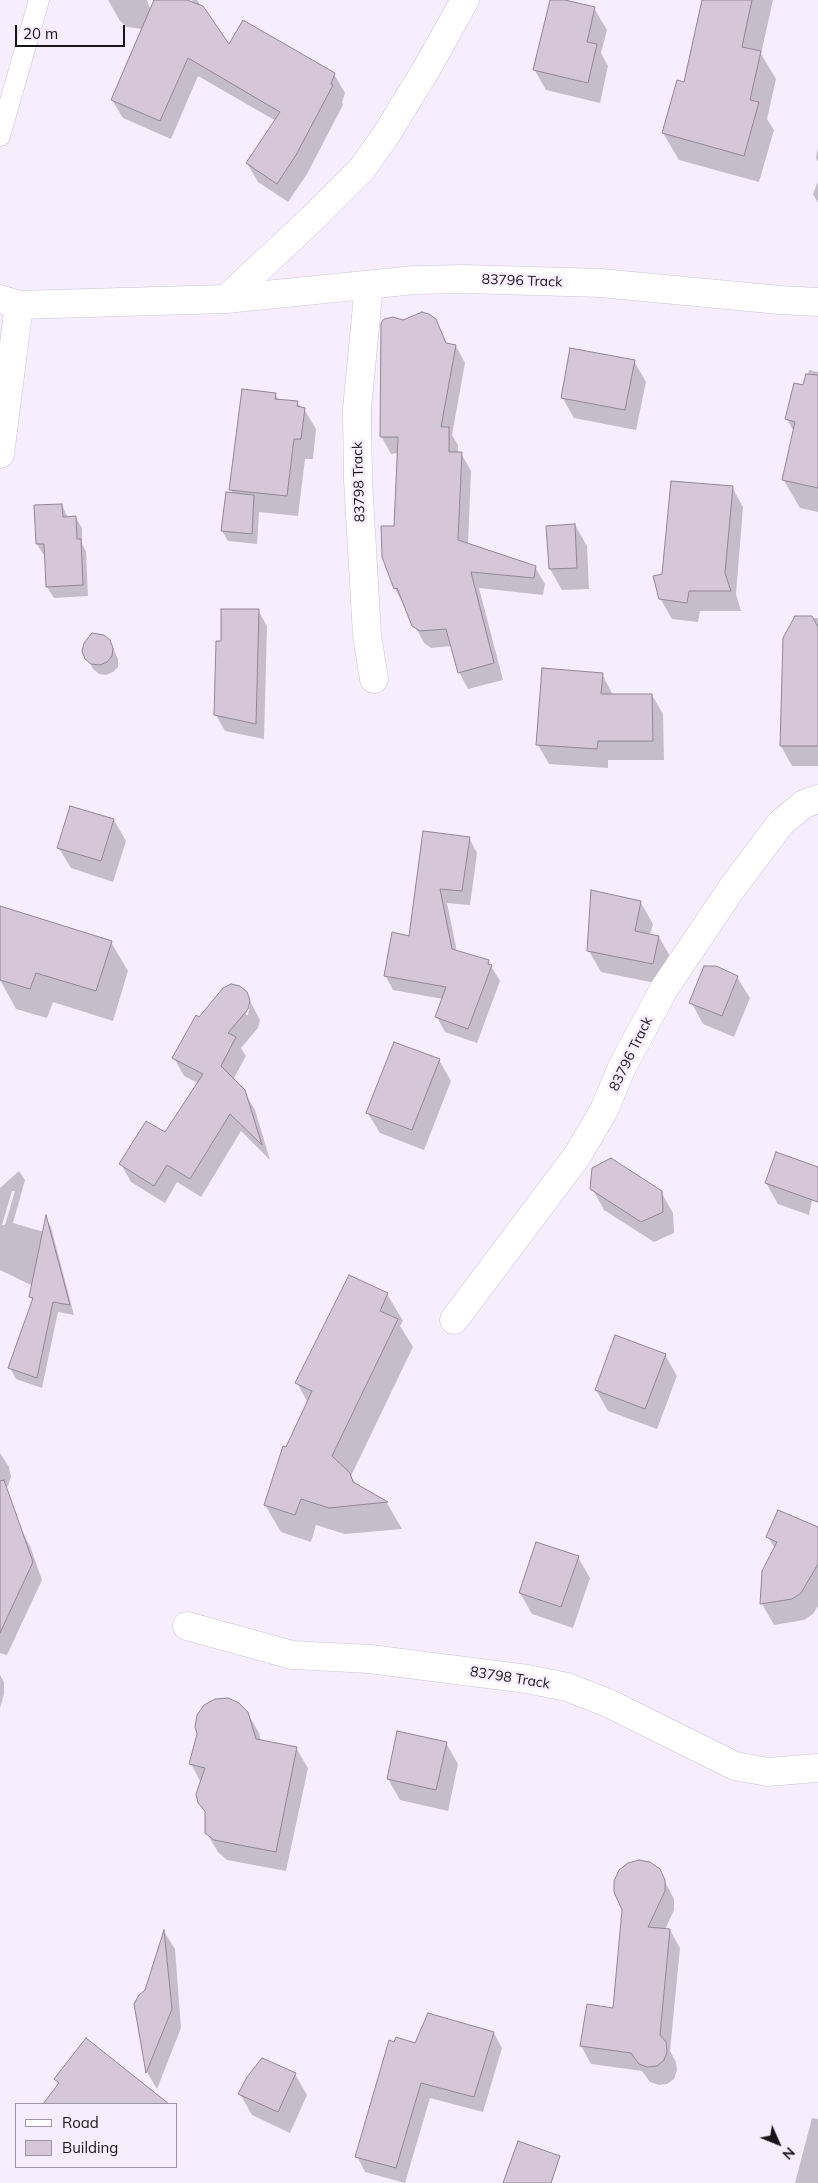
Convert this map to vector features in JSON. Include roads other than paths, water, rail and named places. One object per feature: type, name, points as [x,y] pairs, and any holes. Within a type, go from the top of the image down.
[{"type":"street","points":[[226,298],[312,219],[362,169],[386,135],[422,76],[465,0]]},
{"type":"street","name":"83796 Track","points":[[10,302],[226,298],[415,280],[509,280],[601,283],[818,302]]},
{"type":"street","name":"83798 Track","points":[[369,285],[357,409],[358,480],[367,625],[374,679]]},
{"type":"street","points":[[0,454],[10,302]]},
{"type":"street","name":"83796 Track","points":[[454,1320],[577,1156],[604,1110],[622,1066],[664,989],[727,896],[781,823],[804,804],[818,799]]},
{"type":"street","name":"83798 Track","points":[[187,1626],[292,1655],[370,1659],[527,1679],[566,1687],[608,1703],[734,1766],[768,1772],[818,1768]]},
{"type":"lane","points":[[0,136],[39,0]]}]
